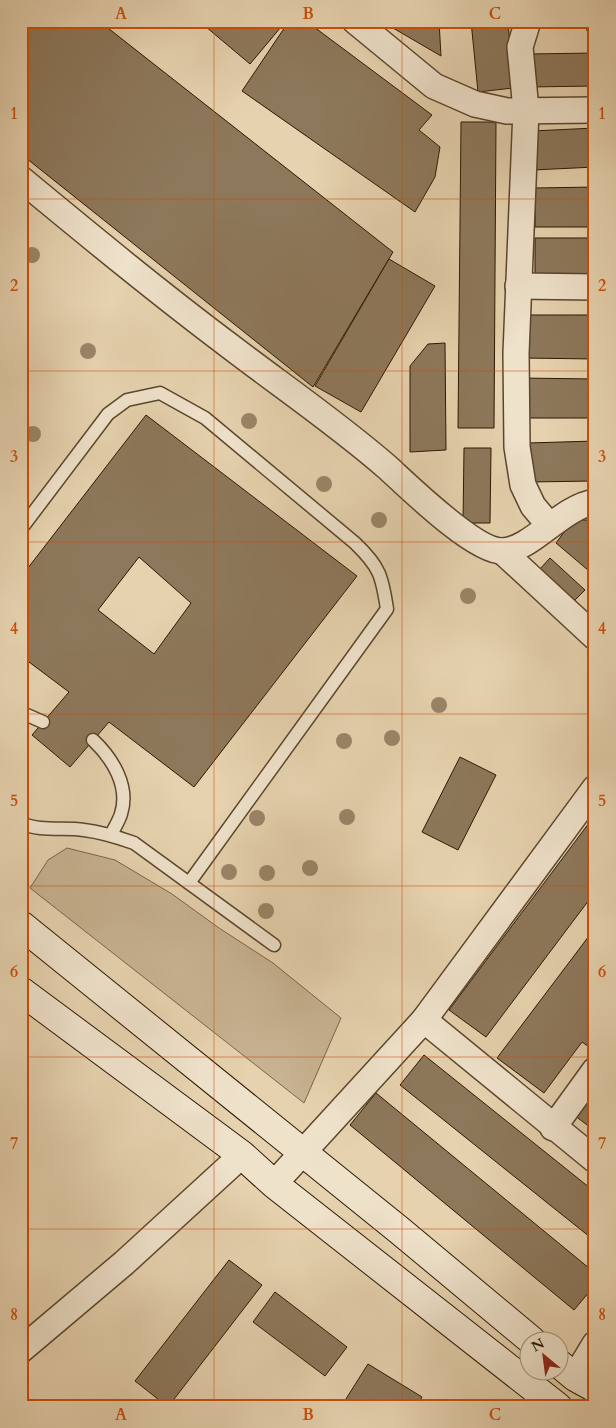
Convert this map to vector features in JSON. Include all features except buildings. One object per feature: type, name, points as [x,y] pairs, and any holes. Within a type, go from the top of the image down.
[{"type":"main road","points":[[21,925],[303,1152],[519,1330]]},
{"type":"main road","points":[[21,991],[242,1155],[274,1184],[559,1407],[576,1376]]},
{"type":"street","points":[[355,21],[434,86],[475,104],[507,110],[595,110]]},
{"type":"street","points":[[528,21],[520,47],[526,110],[516,353],[517,447],[523,485],[533,506],[549,525]]},
{"type":"street","points":[[21,178],[163,295],[383,464],[448,521],[484,546],[502,551],[595,637]]},
{"type":"street","points":[[518,286],[595,287]]},
{"type":"street","points":[[502,551],[517,547],[573,509],[595,502]]},
{"type":"street","points":[[274,1184],[424,1020],[595,788]]},
{"type":"street","points":[[424,1020],[553,1128],[595,1160]]},
{"type":"street","points":[[553,1128],[595,1070]]},
{"type":"street","points":[[21,1350],[124,1263],[242,1155]]},
{"type":"street","points":[[576,1376],[595,1344]]},
{"type":"lane","points":[[21,529],[108,414],[127,400],[160,393],[205,418],[355,543],[372,559],[383,578],[387,609],[189,883]]},
{"type":"lane","points":[[21,716],[27,715],[43,722]]},
{"type":"lane","points":[[93,740],[106,752],[121,779],[122,812],[111,835]]},
{"type":"lane","points":[[21,822],[28,826],[83,829],[111,835],[134,843],[274,945]]},
{"type":"shaded area","points":[[67,848],[115,860],[172,894],[219,928],[273,963],[341,1018],[304,1103],[30,888],[48,860]]}]
